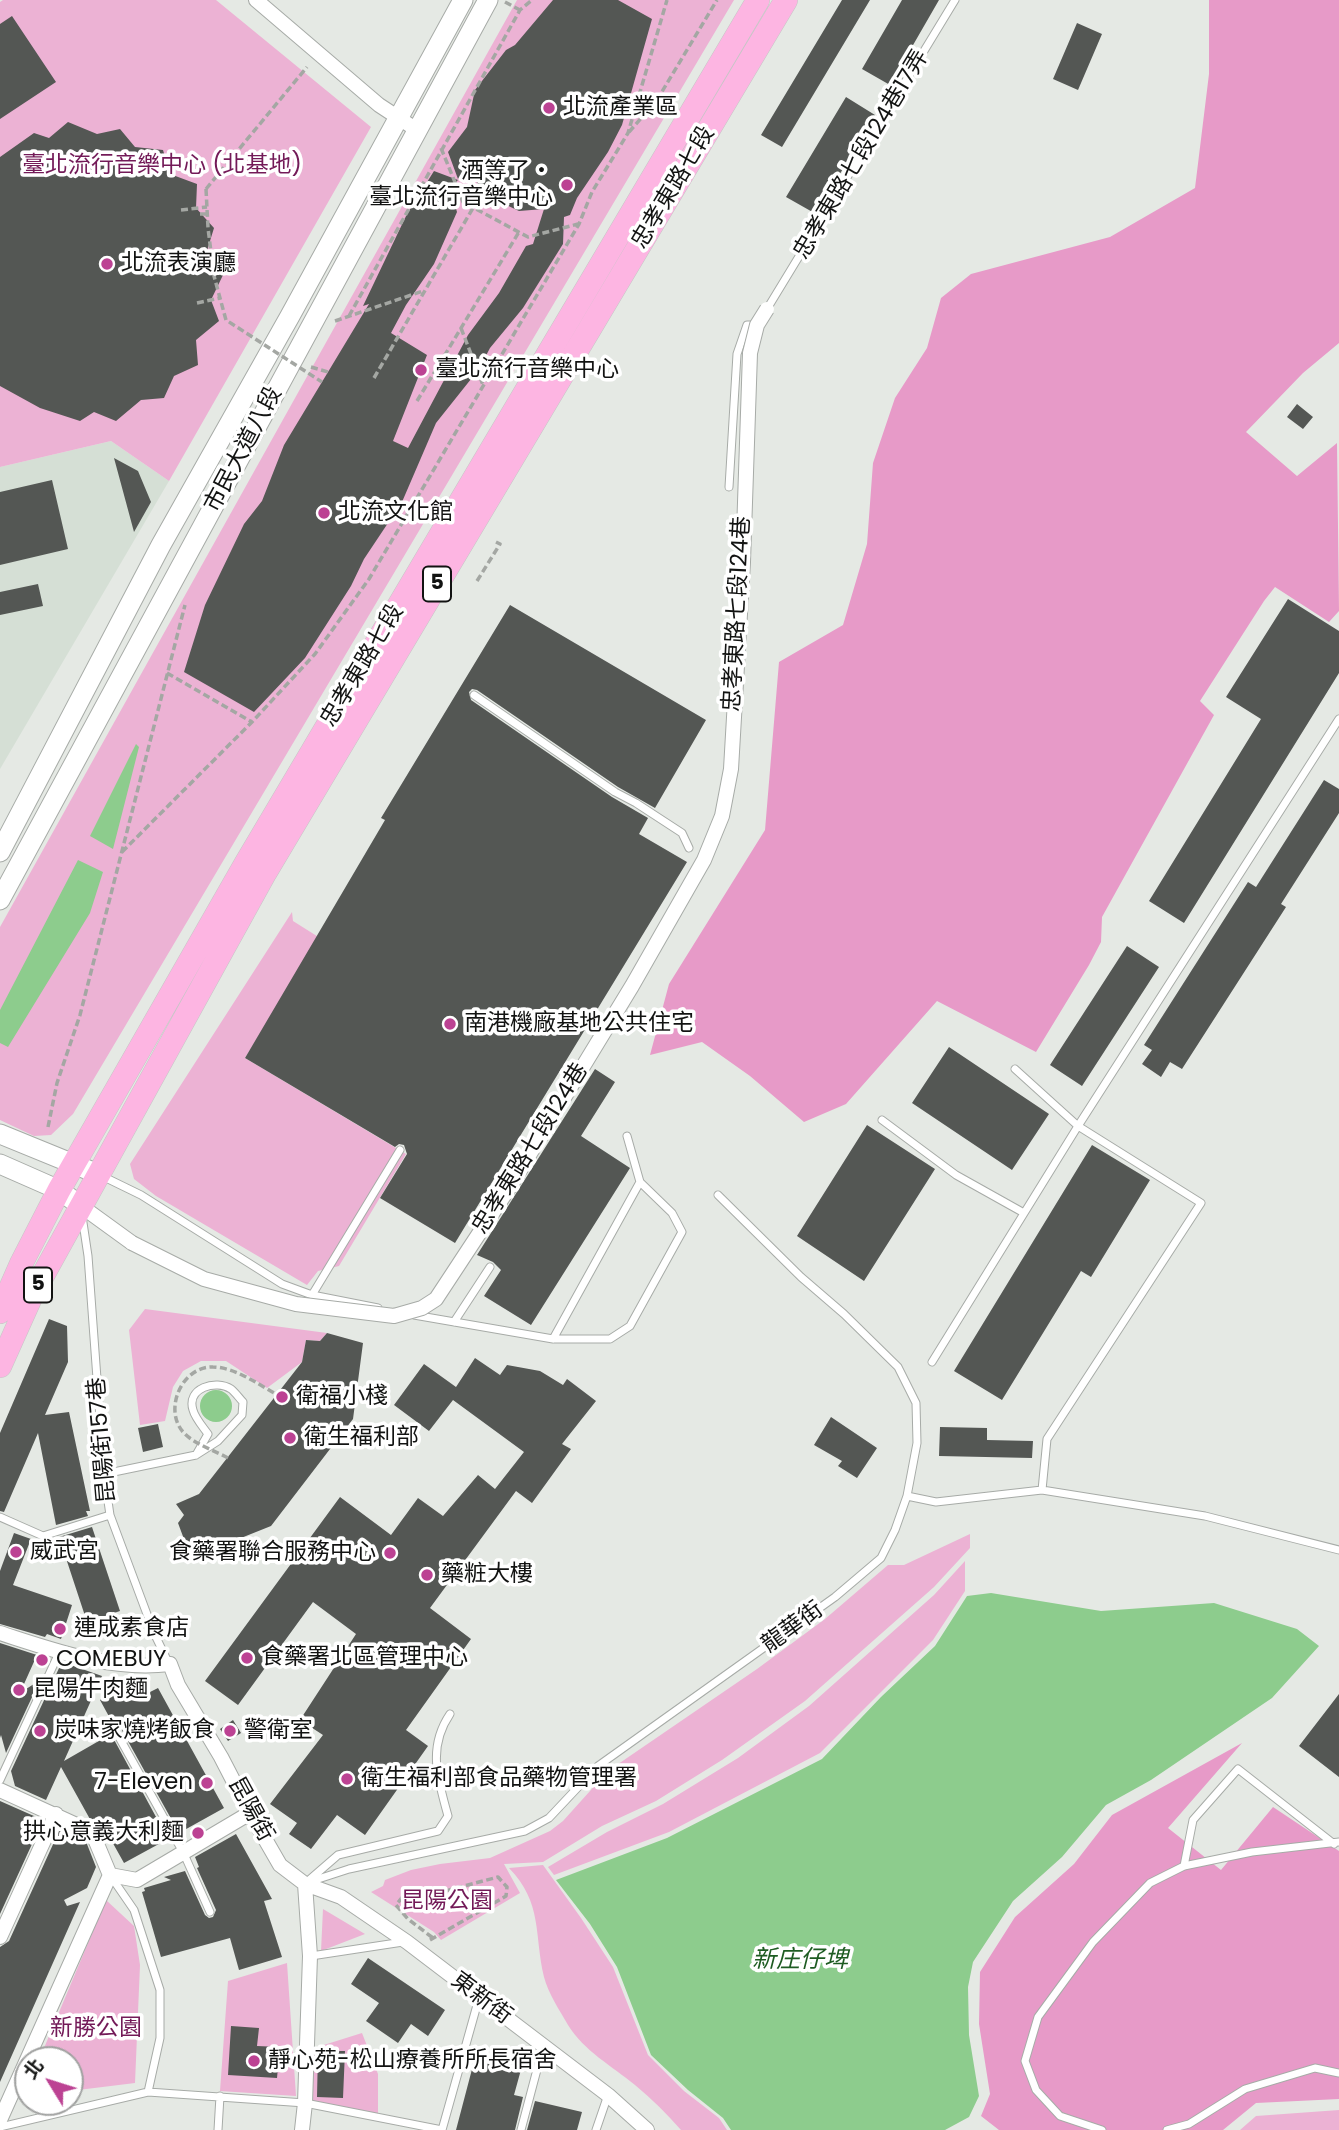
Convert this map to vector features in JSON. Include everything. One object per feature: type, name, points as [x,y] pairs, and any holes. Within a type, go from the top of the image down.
[{"type":"main road","name":"忠孝東路七段","points":[[59,1190],[246,863],[758,0]]},
{"type":"main road","name":"忠孝東路七段","points":[[98,1174],[265,873],[786,0]]},
{"type":"main road","name":"5","points":[[0,1366],[31,1297],[98,1174]]},
{"type":"main road","name":"5","points":[[0,1312],[8,1274],[59,1190]]},
{"type":"street","points":[[256,0],[379,105],[418,130]]},
{"type":"street","name":"市民大道八段","points":[[0,852],[161,545],[463,0]]},
{"type":"street","name":"市民大道八段","points":[[0,900],[418,130],[496,1]]},
{"type":"street","name":"忠孝東路七段124巷","points":[[81,1206],[132,1243],[204,1279],[296,1304],[394,1315],[422,1308],[436,1299],[509,1188],[632,986],[704,860],[722,816],[731,769],[743,562],[750,353],[757,324],[767,309]]},
{"type":"street","points":[[0,1134],[98,1174]]},
{"type":"street","points":[[0,1164],[59,1190],[81,1206]]},
{"type":"street","points":[[0,1633],[59,1653],[126,1666],[170,1664]]},
{"type":"street","name":"昆陽街","points":[[170,1664],[178,1685],[280,1865],[305,1884]]},
{"type":"street","points":[[0,1790],[92,1832],[110,1875],[0,2120]]},
{"type":"street","points":[[110,1875],[137,1880],[250,1813]]},
{"type":"street","points":[[0,1937],[56,1814]]},
{"type":"street","points":[[302,2130],[306,2103],[310,1956],[305,1884]]},
{"type":"street","name":"東新街","points":[[305,1884],[341,1897],[411,1945],[608,2095],[648,2130]]},
{"type":"lane","name":"忠孝東路七段124巷17弄","points":[[767,309],[955,0]]},
{"type":"lane","points":[[729,487],[737,354],[747,325],[757,324]]},
{"type":"lane","points":[[474,695],[615,792],[681,833],[689,848]]},
{"type":"lane","points":[[932,1362],[1078,1126],[1339,719]]},
{"type":"lane","points":[[1015,1069],[1078,1126],[1201,1203],[1047,1438],[1042,1490]]},
{"type":"lane","points":[[882,1121],[957,1175],[1024,1213]]},
{"type":"lane","points":[[98,1174],[141,1195],[282,1284],[312,1295],[553,1339],[610,1339],[630,1326],[682,1232],[672,1213],[640,1182],[627,1136]]},
{"type":"lane","points":[[312,1295],[400,1150]]},
{"type":"lane","points":[[553,1339],[640,1182]]},
{"type":"lane","name":"龍華街","points":[[305,1884],[349,1869],[525,1831],[549,1818],[598,1766],[835,1597],[881,1558],[907,1496],[917,1443],[916,1403],[898,1367],[718,1195]]},
{"type":"lane","name":"昆陽街157巷","points":[[81,1206],[88,1256],[104,1474],[110,1515],[154,1633],[170,1664]]},
{"type":"lane","points":[[454,1322],[490,1267]]},
{"type":"lane","points":[[104,1474],[196,1454],[218,1441],[242,1415],[243,1402],[231,1389],[216,1384],[204,1386],[194,1396],[192,1408],[208,1434],[196,1454]]},
{"type":"lane","points":[[907,1496],[936,1502],[1042,1490],[1205,1516],[1339,1550]]},
{"type":"lane","points":[[0,1517],[43,1536],[110,1515]]},
{"type":"lane","points":[[0,1780],[59,1653]]},
{"type":"lane","points":[[305,1884],[338,1855],[438,1831],[448,1816],[436,1772],[439,1730],[450,1714]]},
{"type":"lane","points":[[114,1728],[184,1854],[210,1912]]},
{"type":"lane","points":[[1184,1866],[1193,1820],[1238,1769],[1336,1843]]},
{"type":"lane","points":[[1102,2130],[1060,2116],[1036,2091],[1025,2061],[1038,2017],[1078,1961],[1123,1908],[1150,1883],[1184,1866],[1252,1852],[1336,1843]]},
{"type":"lane","points":[[110,1875],[134,1910],[160,1990],[160,2038],[148,2092]]},
{"type":"lane","points":[[310,1956],[411,1945]]},
{"type":"lane","points":[[0,2127],[148,2092],[306,2103],[442,2130],[480,1998]]},
{"type":"lane","points":[[521,2130],[543,2047]]},
{"type":"lane","points":[[1167,2130],[1189,2124],[1245,2089],[1315,2068],[1339,2073]]},
{"type":"lane","points":[[596,2130],[608,2095]]},
{"type":"lane","points":[[218,2130],[220,2096]]},
{"type":"path","points":[[349,316],[459,115],[520,10],[532,0]]},
{"type":"path","points":[[628,134],[667,2],[659,0]]},
{"type":"path","points":[[121,852],[252,722],[315,654],[369,579],[579,224],[592,192],[628,134],[657,100],[717,0]]},
{"type":"path","points":[[496,1],[520,10]]},
{"type":"path","points":[[307,67],[206,189],[207,214],[214,276],[226,320],[322,382]]},
{"type":"path","points":[[453,112],[459,115]]},
{"type":"path","points":[[441,148],[463,202],[473,208],[528,237],[579,224]]},
{"type":"path","points":[[181,210],[207,207]]},
{"type":"path","points":[[374,378],[473,208]]},
{"type":"path","points":[[200,214],[207,214]]},
{"type":"path","points":[[418,401],[519,232]]},
{"type":"path","points":[[335,321],[424,291]]},
{"type":"path","points":[[197,303],[220,298]]},
{"type":"path","points":[[461,328],[483,385]]},
{"type":"path","points":[[310,367],[328,372]]},
{"type":"path","points":[[477,581],[500,544],[496,542]]},
{"type":"path","points":[[48,1127],[57,1083],[80,1015],[185,605]]},
{"type":"path","points":[[167,673],[252,722]]},
{"type":"path","points":[[228,1458],[185,1435],[175,1419],[175,1401],[185,1380],[201,1369],[214,1367],[234,1372],[278,1395]]},
{"type":"path","points":[[411,1945],[433,1938],[506,1896],[507,1887],[498,1877],[449,1890],[435,1892],[418,1889],[404,1895],[396,1905],[408,1919],[433,1938]]},
{"type":"shaded area","points":[[1209,0],[1339,0],[1339,343],[1303,373],[1246,432],[1297,476],[1337,443],[1339,611],[1329,622],[1275,587],[1264,601],[1200,701],[1214,715],[1102,917],[1101,942],[1089,965],[1036,1052],[937,1001],[846,1104],[804,1122],[750,1076],[702,1042],[650,1055],[669,984],[765,830],[779,662],[843,625],[867,544],[873,463],[895,398],[927,348],[941,298],[971,274],[1110,237],[1195,188],[1209,74]]},
{"type":"shaded area","points":[[111,441],[169,481],[0,769],[0,467]]},
{"type":"shaded area","points":[[1242,1743],[1168,1828],[1221,1870],[1273,1807],[1339,1851],[1339,2099],[1256,2103],[1223,2130],[999,2130],[981,2116],[990,2094],[979,2024],[980,1972],[1015,1917],[1074,1864],[1112,1815]]},
{"type":"green space","name":"臺北流行音樂中心 (北基地)","points":[[216,0],[371,127],[169,481],[111,441],[0,467],[0,2]]},
{"type":"green space","points":[[517,0],[734,0],[73,1114],[51,1135],[34,1136],[0,1120],[0,927]]},
{"type":"green space","points":[[292,912],[293,921],[320,938],[245,1058],[406,1154],[339,1266],[318,1271],[307,1285],[156,1196],[134,1179],[130,1164]]},
{"type":"green space","points":[[145,1309],[327,1333],[320,1341],[306,1340],[302,1362],[267,1388],[226,1361],[201,1361],[183,1371],[173,1387],[165,1421],[140,1425],[129,1330]]},
{"type":"green space","name":"昆陽公園","points":[[970,1534],[970,1548],[934,1587],[805,1701],[722,1760],[656,1801],[602,1826],[543,1862],[504,1864],[520,1893],[441,1940],[434,1932],[371,1892],[383,1886],[385,1880],[411,1870],[490,1858],[550,1831],[563,1821],[608,1771],[825,1619],[888,1565],[904,1565]]},
{"type":"green space","points":[[965,1561],[965,1591],[933,1640],[820,1753],[669,1832],[554,1875],[548,1867],[607,1832],[663,1804],[738,1758],[809,1706],[934,1595]]},
{"type":"green space","points":[[543,1865],[613,1967],[648,2055],[684,2091],[719,2118],[727,2130],[681,2130],[641,2090],[590,2050],[568,2025],[551,1996],[544,1977],[532,1907],[520,1881],[509,1868]]},
{"type":"green space","name":"新勝公園","points":[[106,1900],[134,1926],[140,1965],[135,2083],[84,2089],[84,2046],[45,2046]]},
{"type":"green space","points":[[323,1909],[365,1934],[321,1951]]},
{"type":"green space","points":[[287,1963],[296,2096],[220,2091],[228,1981]]},
{"type":"green space","points":[[362,2033],[378,2074],[378,2116],[310,2100],[311,2049]]},
{"type":"green space","points":[[1339,2110],[1339,2130],[1240,2130],[1256,2116]]},
{"type":"water","points":[[136,744],[139,747],[113,849],[90,836]]},
{"type":"water","points":[[78,860],[103,872],[90,913],[8,1047],[0,1043],[0,1010]]},
{"type":"water","points":[[216,1390],[227,1395],[232,1406],[227,1417],[216,1422],[205,1417],[200,1406],[205,1395]]},
{"type":"water","name":"新庄仔埤","points":[[991,1593],[1101,1611],[1214,1603],[1297,1629],[1319,1646],[1272,1698],[1151,1780],[1106,1805],[1062,1857],[1013,1901],[973,1962],[968,1987],[969,2035],[979,2096],[969,2117],[945,2130],[731,2130],[723,2118],[651,2055],[617,1967],[590,1924],[556,1880],[667,1838],[822,1759],[881,1697],[935,1646],[967,1596]]},
{"type":"building","points":[[553,0],[618,0],[652,19],[622,125],[608,152],[577,198],[570,215],[564,217],[563,244],[523,308],[490,348],[479,369],[436,423],[402,502],[364,559],[351,586],[305,658],[254,712],[184,672],[205,605],[244,524],[262,501],[284,445],[369,304],[363,306],[407,214],[434,171],[458,180],[450,188],[457,212],[434,264],[391,333],[427,355],[393,441],[408,448],[468,335],[499,293],[526,246],[533,244],[544,209],[519,211],[500,202],[484,192],[467,169],[458,179],[448,152],[467,127],[475,90],[506,50],[515,45]]},
{"type":"building","points":[[842,0],[870,0],[782,147],[761,135]]},
{"type":"building","points":[[902,0],[939,0],[890,85],[862,69]]},
{"type":"building","points":[[12,16],[56,82],[0,119],[0,24]]},
{"type":"building","points":[[1077,23],[1102,34],[1078,90],[1053,79]]},
{"type":"building","points":[[846,97],[875,115],[816,214],[786,197]]},
{"type":"building","name":"北流表演廳","points":[[68,122],[97,134],[120,129],[135,147],[163,150],[170,174],[197,184],[196,208],[214,228],[206,254],[223,275],[211,300],[219,321],[196,340],[198,365],[174,376],[164,398],[141,400],[116,421],[94,412],[80,421],[40,408],[0,386],[0,157],[34,133],[49,138]]},
{"type":"building","points":[[1297,404],[1313,417],[1303,429],[1287,417]]},
{"type":"building","points":[[114,458],[138,471],[151,502],[134,532]]},
{"type":"building","points":[[52,480],[68,549],[0,565],[0,492]]},
{"type":"building","points":[[38,584],[43,606],[0,615],[0,592]]},
{"type":"building","points":[[1288,599],[1339,631],[1339,673],[1184,923],[1149,901],[1261,719],[1226,697]]},
{"type":"building","points":[[510,605],[706,720],[655,808],[618,787],[477,690],[472,689],[469,692],[471,700],[612,797],[648,818],[639,834],[687,862],[455,1243],[380,1198],[407,1154],[404,1145],[395,1147],[245,1058],[385,820],[381,818]]},
{"type":"building","points":[[1324,780],[1339,789],[1339,813],[1281,904],[1286,907],[1182,1069],[1170,1062],[1161,1077],[1142,1064],[1152,1050],[1144,1045],[1248,882],[1256,887]]},
{"type":"building","points":[[1127,946],[1159,967],[1082,1086],[1050,1065]]},
{"type":"building","points":[[949,1047],[1049,1114],[1012,1170],[912,1103]]},
{"type":"building","points":[[595,1069],[615,1082],[581,1136],[630,1168],[531,1325],[484,1296],[501,1270],[493,1262],[477,1255]]},
{"type":"building","points":[[867,1125],[935,1169],[864,1281],[797,1236]]},
{"type":"building","points":[[1092,1145],[1150,1180],[1091,1277],[1081,1271],[1002,1400],[954,1371]]},
{"type":"building","points":[[49,1319],[67,1326],[68,1362],[45,1415],[69,1412],[90,1511],[86,1511],[88,1516],[56,1525],[38,1433],[4,1512],[0,1511],[0,1433]]},
{"type":"building","name":"衛生福利部","points":[[327,1333],[363,1343],[353,1419],[271,1526],[191,1558],[178,1523],[184,1515],[176,1504],[199,1494],[302,1362],[306,1340],[320,1341]]},
{"type":"building","points":[[475,1358],[500,1375],[507,1365],[540,1371],[563,1385],[567,1379],[596,1401],[562,1444],[571,1449],[532,1503],[516,1491],[430,1608],[471,1639],[406,1730],[428,1746],[365,1835],[337,1815],[311,1849],[289,1834],[297,1823],[270,1804],[323,1735],[300,1720],[356,1634],[313,1602],[238,1705],[205,1681],[340,1497],[391,1535],[418,1498],[443,1516],[478,1475],[495,1489],[524,1452],[453,1400],[429,1431],[394,1405],[424,1364],[456,1387]]},
{"type":"building","points":[[831,1417],[877,1448],[857,1478],[838,1466],[842,1461],[814,1445]]},
{"type":"building","points":[[158,1424],[163,1447],[143,1452],[138,1428]]},
{"type":"building","points":[[940,1427],[987,1428],[987,1440],[1033,1441],[1032,1458],[939,1456]]},
{"type":"building","points":[[92,1527],[120,1611],[87,1622],[59,1537]]},
{"type":"building","points":[[14,1533],[31,1539],[13,1585],[72,1605],[61,1639],[0,1624],[0,1571]]},
{"type":"building","points":[[0,1643],[37,1655],[20,1693],[40,1680],[6,1753],[1,1735],[0,1738]]},
{"type":"building","points":[[65,1663],[102,1676],[64,1761],[111,1734],[168,1839],[124,1863],[110,1838],[107,1843],[100,1827],[91,1821],[61,1767],[46,1800],[15,1786],[11,1771],[60,1666]]},
{"type":"building","points":[[139,1682],[146,1694],[158,1688],[224,1808],[179,1833],[119,1725],[112,1722],[100,1700],[130,1683],[132,1686]]},
{"type":"building","points":[[1339,1694],[1339,1777],[1299,1746]]},
{"type":"building","name":"警衛室","points":[[233,1720],[241,1733],[228,1741],[220,1729]]},
{"type":"building","points":[[0,1801],[43,1820],[0,1914]]},
{"type":"building","points":[[60,1829],[85,1839],[96,1867],[87,1888],[64,1900],[67,1906],[80,1902],[0,2082],[0,1947],[9,1941]]},
{"type":"building","points":[[236,1834],[272,1899],[264,1901],[282,1957],[239,1970],[230,1938],[161,1957],[142,1892],[145,1891],[144,1888],[171,1880],[164,1877],[185,1871],[205,1915],[213,1917],[216,1910],[197,1868],[199,1867],[195,1857]]},
{"type":"building","points":[[368,1958],[445,2010],[428,2036],[411,2024],[398,2043],[366,2021],[379,2003],[351,1984]]},
{"type":"building","name":"靜心苑-松山療養所所長宿舍","points":[[231,2026],[259,2028],[257,2046],[280,2047],[277,2078],[228,2075]]},
{"type":"building","points":[[318,2051],[345,2051],[343,2098],[317,2097]]},
{"type":"building","points":[[476,2054],[522,2066],[514,2095],[523,2097],[515,2130],[456,2130]]},
{"type":"building","points":[[535,2101],[582,2112],[577,2130],[527,2130]]},
{"type":"place","name":"北流產業區","points":[[549,108]]},
{"type":"place","name":"酒等了・ 臺北流行音樂中心","points":[[567,185]]},
{"type":"place","name":"北流表演廳","points":[[107,264]]},
{"type":"place","name":"臺北流行音樂中心","points":[[421,370]]},
{"type":"place","name":"北流文化館","points":[[324,513]]},
{"type":"place","name":"南港機廠基地公共住宅","points":[[450,1024]]},
{"type":"place","name":"衛福小棧","points":[[282,1397]]},
{"type":"place","name":"衛生福利部","points":[[290,1438]]},
{"type":"place","name":"威武宮","points":[[16,1552]]},
{"type":"place","name":"食藥署聯合服務中心","points":[[390,1553]]},
{"type":"place","name":"藥粧大樓","points":[[427,1575]]},
{"type":"place","name":"連成素食店","points":[[60,1629]]},
{"type":"place","name":"食藥署北區管理中心","points":[[247,1658]]},
{"type":"place","name":"COMEBUY","points":[[42,1660]]},
{"type":"place","name":"昆陽牛肉麵","points":[[19,1690]]},
{"type":"place","name":"炭味家燒烤飯食","points":[[40,1731]]},
{"type":"place","name":"警衛室","points":[[230,1731]]},
{"type":"place","name":"衛生福利部食品藥物管理署","points":[[347,1779]]},
{"type":"place","name":"7-Eleven","points":[[207,1783]]},
{"type":"place","name":"拱心意義大利麵","points":[[198,1833]]},
{"type":"place","name":"靜心苑-松山療養所所長宿舍","points":[[254,2061]]}]
